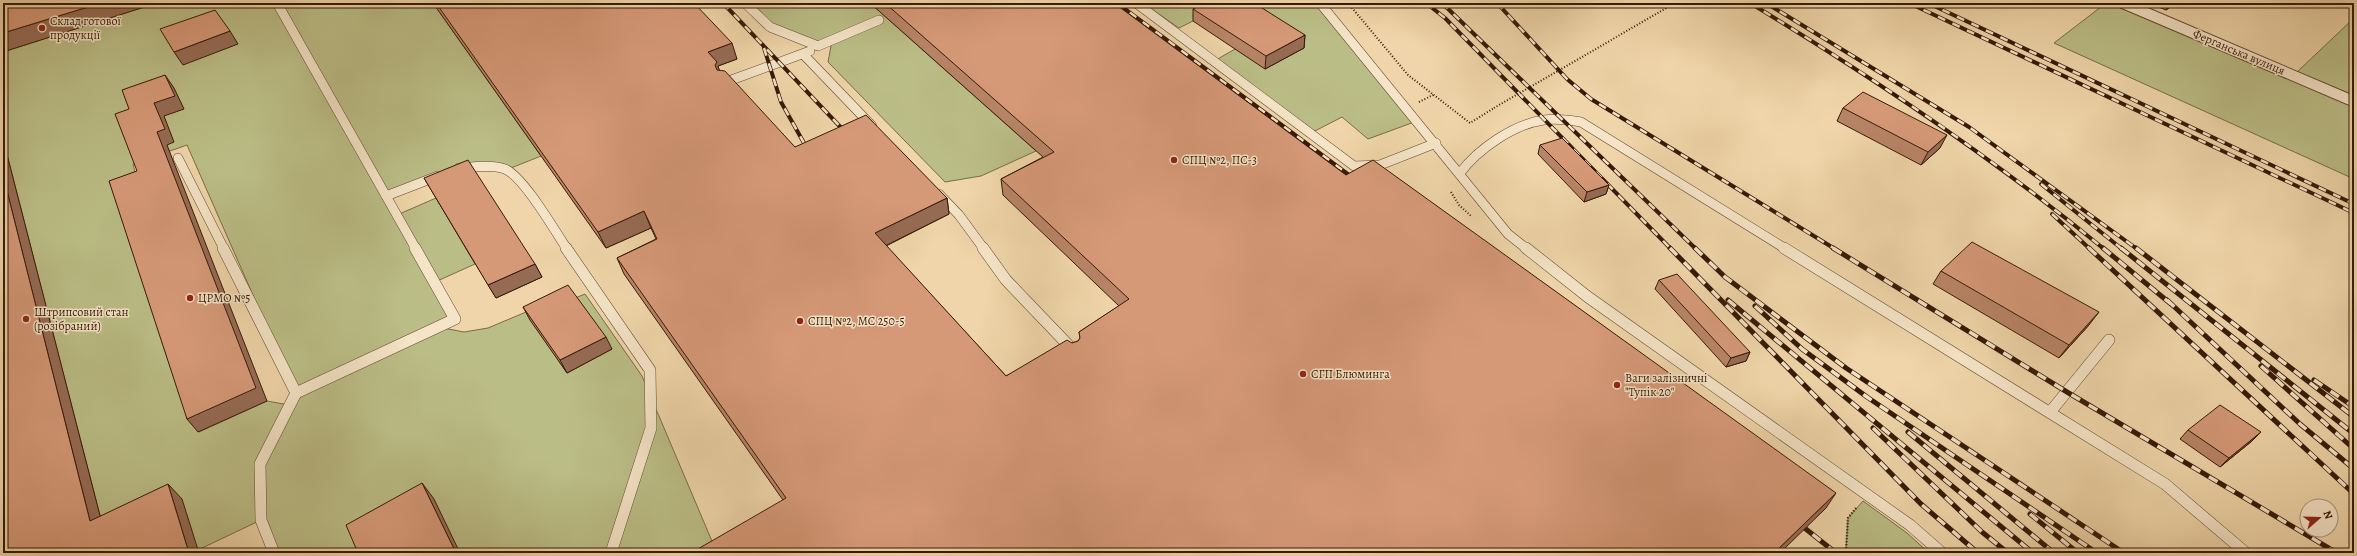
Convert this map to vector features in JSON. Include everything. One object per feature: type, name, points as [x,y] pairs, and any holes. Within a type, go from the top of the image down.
[{"type":"street","name":"Ферганська вулиця","points":[[2123,3],[2354,102]]},
{"type":"lane","points":[[274,553],[261,520],[260,464],[296,393],[455,319],[277,3]]},
{"type":"lane","points":[[745,3],[770,27],[818,46]]},
{"type":"lane","points":[[1136,3],[1354,166],[1380,165],[1436,143]]},
{"type":"lane","points":[[1320,3],[1436,143],[1508,234],[1588,297],[1910,525],[1942,553]]},
{"type":"lane","points":[[726,82],[804,55],[818,46],[879,20]]},
{"type":"lane","points":[[804,55],[881,135]]},
{"type":"lane","points":[[1460,173],[1471,158],[1524,124],[1542,119],[1561,118],[1581,122],[2165,484],[2246,553]]},
{"type":"lane","points":[[178,158],[296,393]]},
{"type":"lane","points":[[386,196],[449,172],[477,166],[505,169],[520,181],[650,370],[651,428],[612,553]]},
{"type":"lane","points":[[931,186],[959,215],[1006,280],[1075,352]]},
{"type":"lane","points":[[2051,412],[2109,340]]},
{"type":"path","points":[[1348,3],[1408,75],[1470,122],[1675,3]]},
{"type":"green space","points":[[157,3],[433,3],[541,156],[506,170],[477,166],[386,196],[397,215],[436,198],[475,264],[435,282],[455,319],[438,327],[464,332],[488,328],[526,312],[567,373],[575,298],[585,294],[642,376],[717,553],[274,553],[261,520],[198,550],[105,535],[3,139],[3,52]],"holes":[[[187,145],[296,393],[289,405],[267,401],[199,432],[133,164]]]},
{"type":"green space","points":[[745,3],[870,3],[1036,151],[981,176],[945,182],[828,62],[831,46],[835,40],[818,46],[770,27]]},
{"type":"green space","points":[[1143,3],[1229,3],[1179,28]]},
{"type":"green space","points":[[1234,3],[1320,3],[1417,121],[1368,139],[1342,117],[1313,132],[1216,60],[1235,49]]},
{"type":"green space","points":[[2106,3],[2115,3],[2354,105],[2354,179],[2054,43]]},
{"type":"green space","points":[[2354,18],[2354,98],[2296,73]]},
{"type":"green space","points":[[1863,501],[1907,533],[1929,553],[1843,553],[1846,550],[1848,518]]},
{"type":"building","points":[[3,3],[101,3],[3,33]]},
{"type":"building","points":[[436,3],[694,3],[732,43],[708,52],[717,62],[715,65],[717,70],[725,71],[795,147],[866,115],[947,198],[875,233],[1006,376],[1067,340],[1072,343],[1078,341],[1080,338],[1079,332],[1129,299],[1001,179],[1054,152],[885,3],[1114,3],[1346,175],[1373,160],[1836,493],[1774,553],[691,553],[786,498],[617,258],[657,239],[644,211],[598,232]]},
{"type":"building","points":[[1205,3],[1254,3],[1305,35],[1266,56],[1193,9]]},
{"type":"building","points":[[215,10],[230,31],[174,52],[160,29]]},
{"type":"building","name":"ЦРМО №5","points":[[165,75],[175,96],[154,103],[165,129],[157,132],[256,388],[187,419],[109,181],[137,171],[115,114],[129,109],[122,90]]},
{"type":"building","points":[[1863,92],[1947,135],[1928,152],[1843,108]]},
{"type":"building","points":[[1562,138],[1609,185],[1587,192],[1540,145]]},
{"type":"building","points":[[468,160],[535,264],[488,285],[424,178]]},
{"type":"building","name":"Штрипсовий стан (розібраний)","points":[[3,175],[90,521],[168,484],[189,553],[3,553]]},
{"type":"building","points":[[1972,242],[2099,312],[2069,345],[1941,271]]},
{"type":"building","points":[[1677,274],[1750,352],[1731,358],[1659,280]]},
{"type":"building","points":[[568,285],[606,337],[560,360],[523,307]]},
{"type":"building","points":[[2220,405],[2261,432],[2229,458],[2188,430]]},
{"type":"building","points":[[422,483],[456,553],[358,553],[346,525]]},
{"type":"railway","points":[[723,3],[848,135]]},
{"type":"railway","points":[[1117,3],[1356,180]]},
{"type":"railway","points":[[1426,3],[1445,18],[1671,249]]},
{"type":"railway","points":[[1442,3],[1696,249]]},
{"type":"railway","points":[[1497,3],[1567,79],[1591,99],[1835,249]]},
{"type":"railway","points":[[1750,3],[1842,60],[1932,120],[2019,182],[2104,249]]},
{"type":"railway","points":[[1766,3],[1969,127],[2137,249]]},
{"type":"railway","points":[[1909,3],[2354,213]]},
{"type":"railway","points":[[1928,3],[2354,204]]},
{"type":"railway","points":[[764,48],[781,102],[809,152]]},
{"type":"railway","points":[[2041,184],[2122,249]]},
{"type":"railway","points":[[2052,214],[2090,249]]},
{"type":"railway","points":[[1670,248],[1921,504],[1978,553]]},
{"type":"railway","points":[[1695,248],[1725,277],[1846,368],[2124,553]]},
{"type":"railway","points":[[1833,248],[2067,392],[2337,553]]},
{"type":"railway","points":[[2089,248],[2354,494]]},
{"type":"railway","points":[[2103,248],[2171,304]]},
{"type":"railway","points":[[2121,248],[2354,434]]},
{"type":"railway","points":[[2136,248],[2354,417]]},
{"type":"railway","points":[[1728,300],[2033,553]]},
{"type":"railway","points":[[2167,300],[2300,424],[2354,469]]},
{"type":"railway","points":[[1755,306],[1802,349],[1867,397],[2097,553]]},
{"type":"railway","points":[[2261,366],[2354,449]]},
{"type":"railway","points":[[2314,380],[2354,407]]},
{"type":"railway","points":[[1873,428],[1982,532],[2008,553]]},
{"type":"railway","points":[[1908,432],[2054,553]]},
{"type":"railway","points":[[2030,514],[2078,553]]},
{"type":"railway","points":[[1797,522],[1836,553]]},
{"type":"place","name":"Склад готової продукції","points":[[42,28]]},
{"type":"place","name":"СПЦ №2, ПС-3","points":[[1174,160]]},
{"type":"place","name":"ЦРМО №5","points":[[190,298]]},
{"type":"place","name":"Штрипсовий стан (розібраний)","points":[[26,319]]},
{"type":"place","name":"СПЦ №2, МС 250-5","points":[[800,321]]},
{"type":"place","name":"СГП Блюминга","points":[[1303,374]]},
{"type":"place","name":"Ваги залізничні \"Тупік 20\"","points":[[1617,385]]}]
